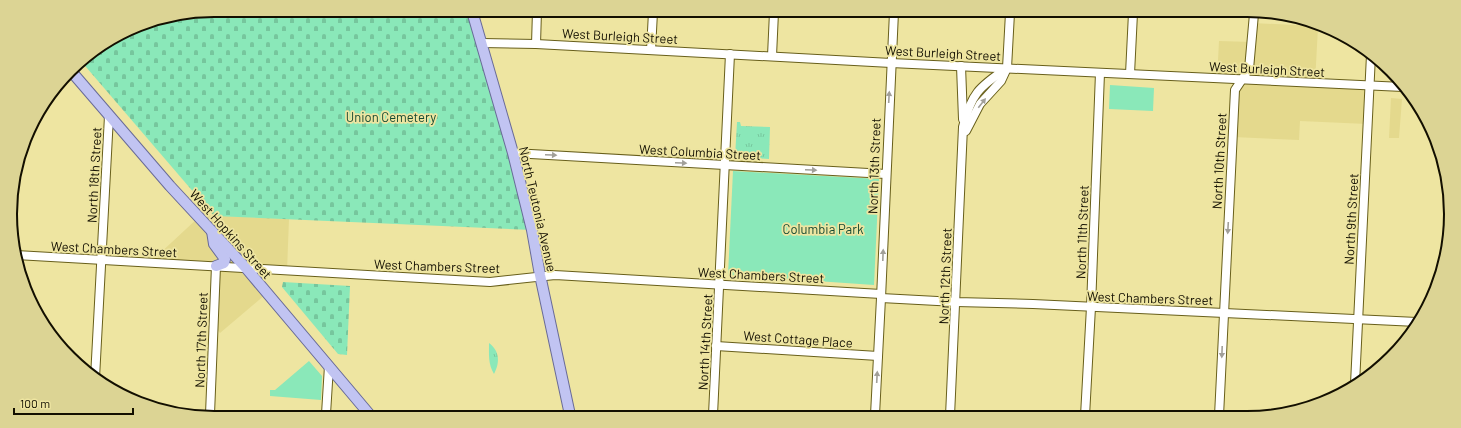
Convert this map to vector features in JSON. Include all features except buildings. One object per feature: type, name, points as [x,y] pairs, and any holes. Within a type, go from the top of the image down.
[{"type":"main road","name":"North Teutonia Avenue","points":[[474,17],[513,153],[532,230],[540,275],[569,411]]},
{"type":"main road","name":"West Hopkins Street","points":[[75,75],[170,186],[246,268],[367,411]]},
{"type":"main road","points":[[212,231],[214,244],[225,259],[224,263],[216,266]]},
{"type":"street","points":[[536,44],[537,17]]},
{"type":"street","points":[[651,50],[654,17]]},
{"type":"street","points":[[772,56],[774,17]]},
{"type":"street","name":"North 13th Street","points":[[875,411],[894,17]]},
{"type":"street","name":"North 12th Street","points":[[963,137],[980,104],[1001,81],[1007,68],[1010,17]]},
{"type":"street","points":[[1130,74],[1133,17]]},
{"type":"street","name":"North 10th Street","points":[[1219,411],[1235,90],[1249,69],[1254,17]]},
{"type":"street","name":"West Burleigh Street","points":[[482,43],[536,44],[891,63],[1397,87]]},
{"type":"street","name":"North 14th Street","points":[[714,411],[730,54]]},
{"type":"street","name":"North 9th Street","points":[[1355,379],[1371,61]]},
{"type":"street","points":[[961,66],[963,127]]},
{"type":"street","name":"North 12th Street","points":[[950,411],[963,127],[967,112],[976,93],[986,83],[1007,68]]},
{"type":"street","name":"North 11th Street","points":[[1085,411],[1100,73]]},
{"type":"street","name":"North 18th Street","points":[[95,371],[109,116]]},
{"type":"street","name":"West Columbia Street","points":[[513,153],[886,174]]},
{"type":"street","name":"West Chambers Street","points":[[22,255],[490,282],[555,274],[720,284],[956,302],[1412,322]]},
{"type":"street","name":"North 17th Street","points":[[210,411],[216,266]]},
{"type":"street","name":"West Cottage Place","points":[[716,346],[878,356]]},
{"type":"street","points":[[326,411],[329,366]]},
{"type":"shaded area","points":[[1253,23],[1304,25],[1318,30],[1315,83],[1360,85],[1368,97],[1367,124],[1300,121],[1299,140],[1233,137],[1235,90],[1242,80],[1217,79],[1219,41],[1252,42]]},
{"type":"shaded area","points":[[1391,98],[1402,99],[1399,138],[1389,138]]},
{"type":"shaded area","points":[[198,215],[289,219],[287,271],[246,268],[266,294],[220,333],[213,325],[216,267],[159,263],[158,255],[199,217]]},
{"type":"green space","name":"Union Cemetery","points":[[201,17],[474,17],[532,230],[214,216],[85,65],[115,43],[151,27]]},
{"type":"green space","points":[[1110,85],[1154,88],[1153,111],[1109,109]]},
{"type":"green space","points":[[737,122],[740,122],[741,126],[770,127],[769,159],[735,157]]},
{"type":"green space","name":"Columbia Park","points":[[733,171],[879,179],[874,285],[728,275]]},
{"type":"green space","points":[[283,282],[350,286],[347,355],[338,354],[282,287]]},
{"type":"green space","points":[[489,343],[493,346],[498,357],[494,374],[490,363]]},
{"type":"green space","points":[[309,361],[322,376],[321,400],[270,396],[270,390],[275,390]]}]
